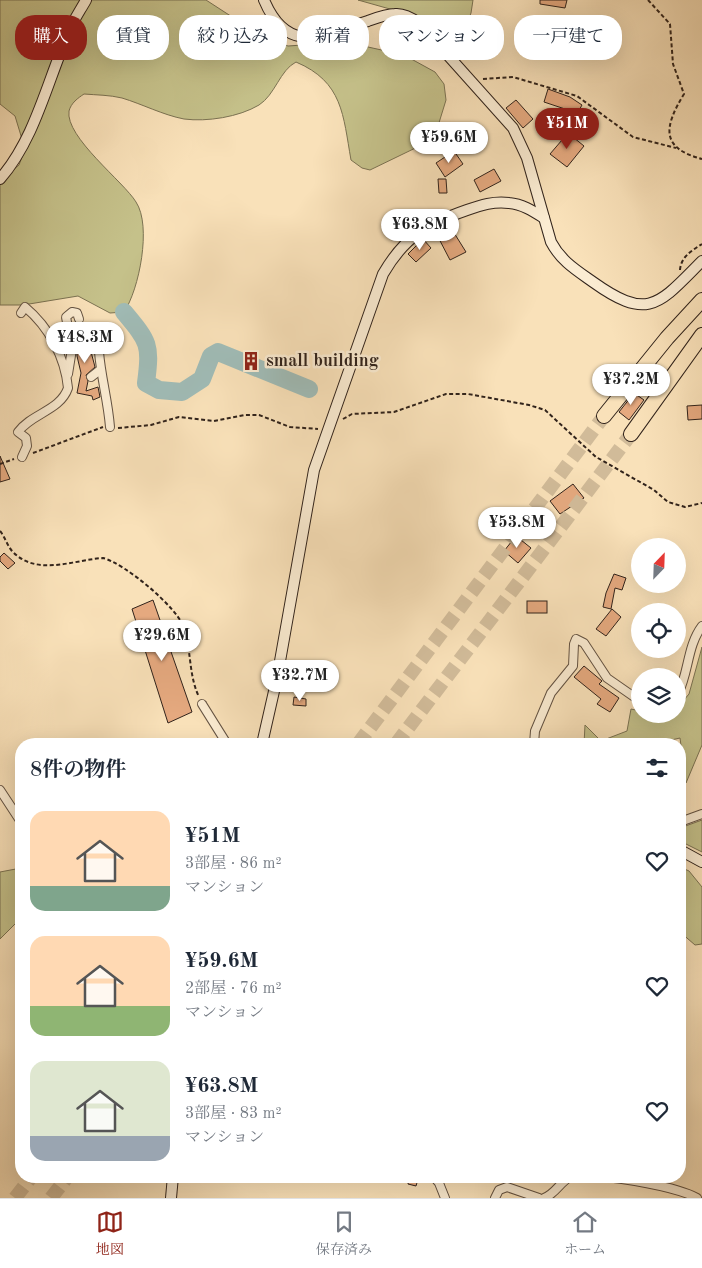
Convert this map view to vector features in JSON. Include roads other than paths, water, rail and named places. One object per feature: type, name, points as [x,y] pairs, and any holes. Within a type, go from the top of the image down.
[{"type":"highway","points":[[604,416],[667,338],[702,300]]},
{"type":"highway","points":[[631,434],[702,335]]},
{"type":"street","points":[[0,179],[10,168],[31,130],[68,32],[86,0]]},
{"type":"street","points":[[264,0],[280,24],[289,32],[303,38],[319,38],[394,14],[408,16],[419,23],[513,128],[527,158],[551,242],[563,260],[607,292],[630,304],[642,305],[662,299],[702,261]]},
{"type":"street","points":[[263,738],[279,669],[314,470],[383,274],[396,254],[413,235],[443,218],[492,202],[524,206],[544,218]]},
{"type":"street","points":[[21,313],[25,308],[45,325],[61,356],[68,388],[59,403],[23,426],[18,432],[26,438],[27,446],[22,457]]},
{"type":"street","points":[[67,379],[72,349],[66,317],[72,312],[77,314],[79,320]]},
{"type":"street","points":[[99,352],[100,370],[108,402],[110,427]]},
{"type":"street","points":[[91,377],[100,370]]},
{"type":"street","points":[[686,668],[693,638],[702,626]]},
{"type":"street","points":[[534,738],[535,731],[551,693],[573,666],[576,639],[584,643],[608,678],[631,695]]},
{"type":"street","points":[[202,704],[222,738]]},
{"type":"street","points":[[0,790],[15,813]]},
{"type":"street","points":[[686,820],[702,814]]},
{"type":"street","points":[[686,853],[702,862]]},
{"type":"street","points":[[171,1198],[172,1183]]},
{"type":"street","points":[[439,1183],[445,1198]]},
{"type":"street","points":[[544,1198],[554,1193],[561,1183]]},
{"type":"street","points":[[646,1183],[689,1194],[697,1198]]},
{"type":"street","points":[[495,1198],[499,1190],[507,1187],[538,1198]]},
{"type":"waterway","points":[[124,312],[139,330],[146,344],[148,351],[146,383],[159,390],[182,392],[202,379],[211,356],[218,352],[309,389]]},
{"type":"tunnel","points":[[362,738],[604,416]]},
{"type":"tunnel","points":[[401,738],[631,434]]},
{"type":"tunnel","points":[[15,1198],[27,1183]]},
{"type":"tunnel","points":[[51,1198],[63,1183]]},
{"type":"place","name":"small building","points":[[251,361]]}]
